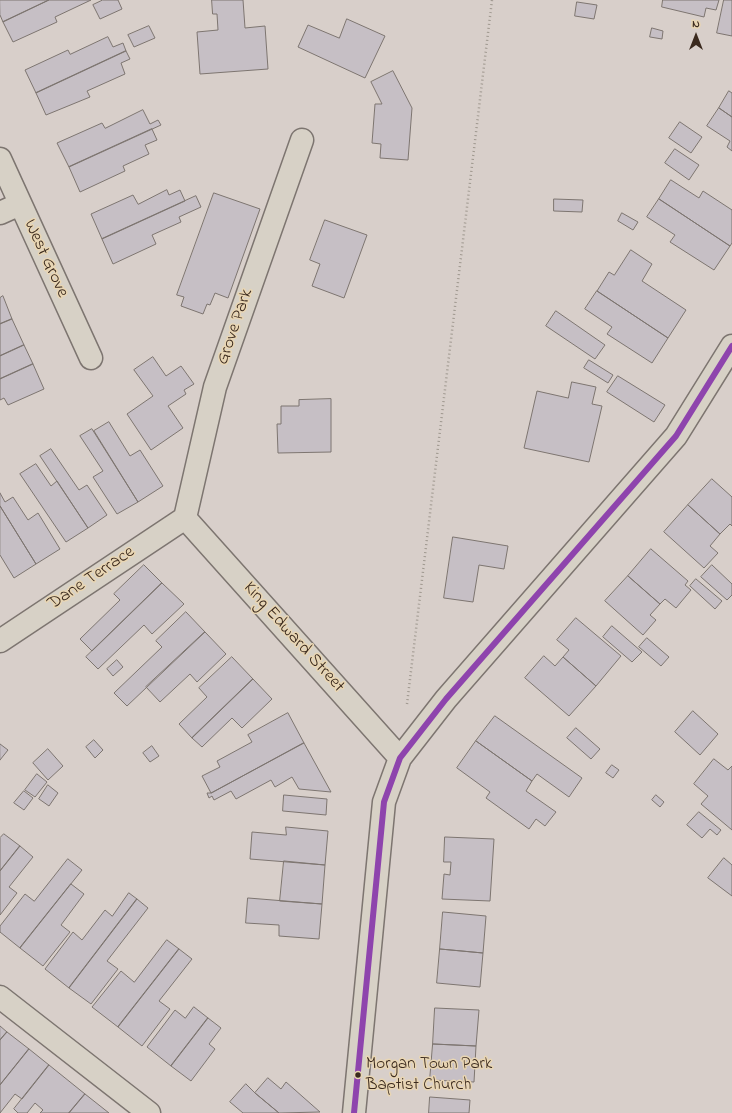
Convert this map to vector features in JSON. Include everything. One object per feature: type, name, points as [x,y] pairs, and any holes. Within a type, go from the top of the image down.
[{"type":"street","name":"Grove Park","points":[[185,518],[215,387],[302,140]]},
{"type":"street","name":"West Grove","points":[[0,159],[91,358]]},
{"type":"street","points":[[0,213],[20,204]]},
{"type":"street","points":[[354,1113],[384,802],[400,758],[446,699],[676,436],[732,346]]},
{"type":"street","name":"Dane Terrace","points":[[0,641],[185,518]]},
{"type":"street","name":"King Edward Street","points":[[185,518],[400,758]]},
{"type":"street","points":[[0,997],[149,1113]]},
{"type":"path","points":[[406,710],[492,0]]},
{"type":"building","points":[[0,0],[49,0],[3,22],[0,15]]},
{"type":"building","points":[[49,0],[91,0],[55,17],[57,22],[13,42],[3,22]]},
{"type":"building","points":[[103,0],[118,0],[122,9],[100,19],[93,5]]},
{"type":"building","points":[[212,0],[243,0],[245,28],[265,26],[268,69],[200,74],[197,32],[218,30],[217,14],[213,14]]},
{"type":"building","points":[[663,0],[719,0],[716,10],[706,8],[704,17],[662,7]]},
{"type":"building","points":[[724,0],[732,0],[732,36],[717,33]]},
{"type":"building","points":[[577,2],[597,5],[594,19],[575,16]]},
{"type":"building","points":[[347,19],[385,36],[365,78],[298,47],[308,25],[339,38]]},
{"type":"building","points":[[149,26],[155,38],[134,47],[128,35]]},
{"type":"building","points":[[652,28],[663,31],[662,39],[650,37]]},
{"type":"building","points":[[108,37],[113,47],[123,43],[126,51],[36,93],[25,70],[68,50],[70,54]]},
{"type":"building","points":[[126,51],[130,59],[121,63],[125,74],[87,91],[90,97],[46,115],[36,93]]},
{"type":"building","points":[[393,71],[412,108],[408,160],[380,158],[381,144],[372,143],[375,104],[382,104],[371,82]]},
{"type":"building","points":[[729,91],[732,93],[732,117],[719,108]]},
{"type":"building","points":[[719,108],[732,117],[732,151],[727,147],[730,141],[707,126]]},
{"type":"building","points":[[143,110],[150,124],[158,120],[161,125],[69,167],[57,143],[102,123],[105,128]]},
{"type":"building","points":[[680,122],[702,137],[691,153],[669,138]]},
{"type":"building","points":[[152,129],[157,140],[145,145],[149,154],[123,166],[125,171],[80,192],[69,167]]},
{"type":"building","points":[[675,149],[699,165],[689,180],[665,163]]},
{"type":"building","points":[[671,180],[699,198],[703,191],[732,210],[732,243],[730,246],[659,199]]},
{"type":"building","points":[[167,190],[169,195],[180,190],[185,201],[102,239],[91,214],[133,195],[138,204]]},
{"type":"building","points":[[214,193],[260,209],[228,298],[215,293],[210,305],[207,304],[203,314],[181,306],[184,297],[177,295]]},
{"type":"building","points":[[196,196],[201,207],[179,217],[181,222],[152,235],[156,244],[113,264],[102,239]]},
{"type":"building","points":[[554,199],[583,200],[582,212],[554,211]]},
{"type":"building","points":[[659,199],[730,246],[714,270],[670,242],[675,235],[647,217]]},
{"type":"building","points":[[622,213],[638,222],[633,230],[618,221]]},
{"type":"building","points":[[325,220],[367,235],[344,298],[312,286],[320,264],[310,260]]},
{"type":"building","points":[[631,250],[652,264],[642,281],[686,310],[668,338],[597,291],[609,272],[614,275]]},
{"type":"building","points":[[597,291],[668,338],[652,363],[607,334],[612,327],[585,309]]},
{"type":"building","points":[[3,296],[12,319],[0,324],[0,298]]},
{"type":"building","points":[[556,311],[605,345],[595,359],[546,326]]},
{"type":"building","points":[[12,319],[24,345],[0,356],[0,324]]},
{"type":"building","points":[[24,345],[33,364],[0,379],[0,356]]},
{"type":"building","points":[[153,357],[166,376],[181,366],[194,384],[184,390],[186,394],[168,406],[183,428],[151,450],[127,414],[153,396],[134,370]]},
{"type":"building","points":[[589,360],[613,375],[608,383],[584,368]]},
{"type":"building","points":[[33,364],[44,389],[8,405],[4,398],[0,400],[0,379]]},
{"type":"building","points":[[618,376],[665,405],[654,422],[607,392]]},
{"type":"building","points":[[572,382],[596,387],[592,404],[602,406],[589,462],[524,448],[537,391],[568,398]]},
{"type":"building","points":[[331,399],[331,452],[278,453],[277,424],[281,424],[281,406],[299,406],[299,400]]},
{"type":"building","points":[[109,422],[130,456],[140,450],[163,486],[138,502],[94,431]]},
{"type":"building","points":[[92,429],[138,502],[117,514],[93,477],[103,471],[80,436]]},
{"type":"building","points":[[51,449],[79,490],[87,485],[107,515],[88,528],[40,456]]},
{"type":"building","points":[[36,464],[51,486],[57,481],[88,528],[66,542],[20,474]]},
{"type":"building","points":[[712,479],[732,497],[732,526],[730,524],[720,534],[688,505]]},
{"type":"building","points":[[0,493],[5,502],[13,497],[28,520],[38,513],[60,549],[36,564],[0,506]]},
{"type":"building","points":[[688,505],[720,534],[710,546],[718,553],[704,568],[664,532]]},
{"type":"building","points":[[0,506],[36,564],[14,578],[0,555]]},
{"type":"building","points":[[453,537],[508,546],[504,569],[479,565],[473,602],[444,598]]},
{"type":"building","points":[[651,549],[688,581],[685,585],[691,590],[676,608],[665,599],[660,604],[628,576]]},
{"type":"building","points":[[144,565],[162,583],[92,651],[80,639],[120,600],[114,594]]},
{"type":"building","points":[[712,565],[732,584],[732,595],[727,600],[701,577]]},
{"type":"building","points":[[628,576],[660,604],[650,615],[656,620],[643,635],[605,601]]},
{"type":"building","points":[[696,579],[722,601],[715,609],[690,586]]},
{"type":"building","points":[[162,583],[184,604],[152,634],[144,625],[98,669],[86,657]]},
{"type":"building","points":[[186,612],[205,632],[127,706],[114,693],[162,647],[156,641]]},
{"type":"building","points":[[576,618],[621,656],[596,686],[563,657],[569,650],[557,640]]},
{"type":"building","points":[[612,626],[642,652],[632,662],[603,637]]},
{"type":"building","points":[[205,632],[226,654],[197,682],[190,674],[160,702],[146,687]]},
{"type":"building","points":[[647,638],[669,657],[661,666],[639,647]]},
{"type":"building","points":[[544,656],[555,666],[563,657],[596,686],[569,716],[525,678]]},
{"type":"building","points":[[232,657],[253,679],[192,738],[179,724],[207,697],[199,688]]},
{"type":"building","points":[[117,660],[123,667],[113,676],[107,669]]},
{"type":"building","points":[[253,679],[272,699],[242,728],[232,718],[202,747],[192,738]]},
{"type":"building","points":[[693,711],[718,734],[700,755],[675,732]]},
{"type":"building","points":[[288,713],[304,743],[211,793],[202,776],[220,767],[217,761],[252,742],[248,735]]},
{"type":"building","points":[[495,716],[582,778],[569,797],[537,774],[532,781],[476,741]]},
{"type":"building","points":[[576,728],[600,749],[591,759],[567,738]]},
{"type":"building","points":[[94,740],[103,750],[95,758],[86,747]]},
{"type":"building","points":[[476,741],[532,781],[526,791],[556,812],[545,826],[536,819],[529,829],[486,798],[490,792],[457,768]]},
{"type":"building","points":[[304,743],[331,792],[299,789],[292,777],[275,787],[271,780],[236,799],[231,791],[214,800],[212,796],[209,798],[207,793],[211,793]]},
{"type":"building","points":[[0,744],[8,750],[0,760]]},
{"type":"building","points":[[152,746],[159,756],[150,762],[143,753]]},
{"type":"building","points":[[48,749],[63,766],[48,780],[33,763]]},
{"type":"building","points":[[714,759],[728,770],[732,766],[732,830],[701,804],[708,796],[694,784]]},
{"type":"building","points":[[612,765],[619,770],[613,778],[606,773]]},
{"type":"building","points":[[37,774],[47,782],[35,797],[25,790]]},
{"type":"building","points":[[48,785],[58,793],[49,806],[39,799]]},
{"type":"building","points":[[24,791],[33,798],[24,810],[14,803]]},
{"type":"building","points":[[284,795],[327,799],[326,815],[283,811]]},
{"type":"building","points":[[656,795],[664,802],[660,807],[652,800]]},
{"type":"building","points":[[699,812],[721,830],[717,835],[710,829],[702,838],[687,825]]},
{"type":"building","points":[[286,827],[328,831],[325,865],[250,859],[252,832],[286,835]]},
{"type":"building","points":[[4,834],[20,846],[0,871],[0,838]]},
{"type":"building","points":[[445,837],[494,839],[490,901],[442,899],[444,874],[450,875],[451,862],[444,862]]},
{"type":"building","points":[[20,846],[33,857],[9,887],[17,893],[0,915],[0,871]]},
{"type":"building","points":[[724,858],[732,865],[732,896],[708,878]]},
{"type":"building","points":[[68,859],[82,870],[20,948],[0,932],[0,926],[25,894],[34,901]]},
{"type":"building","points":[[284,861],[325,865],[322,904],[280,901]]},
{"type":"building","points":[[71,884],[84,894],[61,925],[70,932],[43,966],[20,948]]},
{"type":"building","points":[[129,893],[137,899],[69,988],[45,969],[73,932],[82,940],[105,910],[112,916]]},
{"type":"building","points":[[248,898],[322,904],[319,939],[279,936],[279,925],[246,923]]},
{"type":"building","points":[[137,899],[148,908],[107,961],[118,969],[91,1004],[69,988]]},
{"type":"building","points":[[443,912],[486,916],[483,953],[440,949]]},
{"type":"building","points":[[167,940],[179,949],[118,1027],[92,1007],[121,971],[134,982]]},
{"type":"building","points":[[179,949],[192,959],[159,1001],[170,1009],[142,1046],[118,1027]]},
{"type":"building","points":[[440,949],[483,953],[480,987],[437,983]]},
{"type":"building","points":[[194,1007],[208,1018],[171,1066],[147,1047],[175,1010],[185,1018]]},
{"type":"building","points":[[435,1008],[479,1010],[476,1046],[433,1044]]},
{"type":"building","points":[[208,1018],[221,1028],[209,1044],[215,1049],[191,1081],[171,1066]]},
{"type":"building","points":[[0,1026],[7,1032],[0,1040]]},
{"type":"building","points":[[7,1032],[29,1049],[0,1085],[0,1040]]},
{"type":"building","points":[[433,1044],[476,1046],[474,1082],[430,1080]]},
{"type":"building","points":[[29,1049],[49,1065],[22,1099],[15,1094],[0,1113],[0,1085]]},
{"type":"building","points":[[49,1065],[85,1094],[69,1113],[40,1113],[43,1110],[35,1103],[27,1113],[18,1113],[14,1109]]},
{"type":"building","points":[[268,1078],[281,1089],[286,1082],[320,1112],[279,1113],[255,1093]]},
{"type":"building","points":[[246,1084],[279,1113],[243,1113],[230,1102]]},
{"type":"building","points":[[85,1094],[109,1113],[69,1113]]},
{"type":"building","points":[[430,1097],[470,1100],[469,1113],[429,1113]]},
{"type":"transit line","points":[[354,1113],[384,802],[400,758],[446,699],[676,436],[732,346]]},
{"type":"place","name":"Morgan Town Park Baptist Church","points":[[358,1075]]}]
